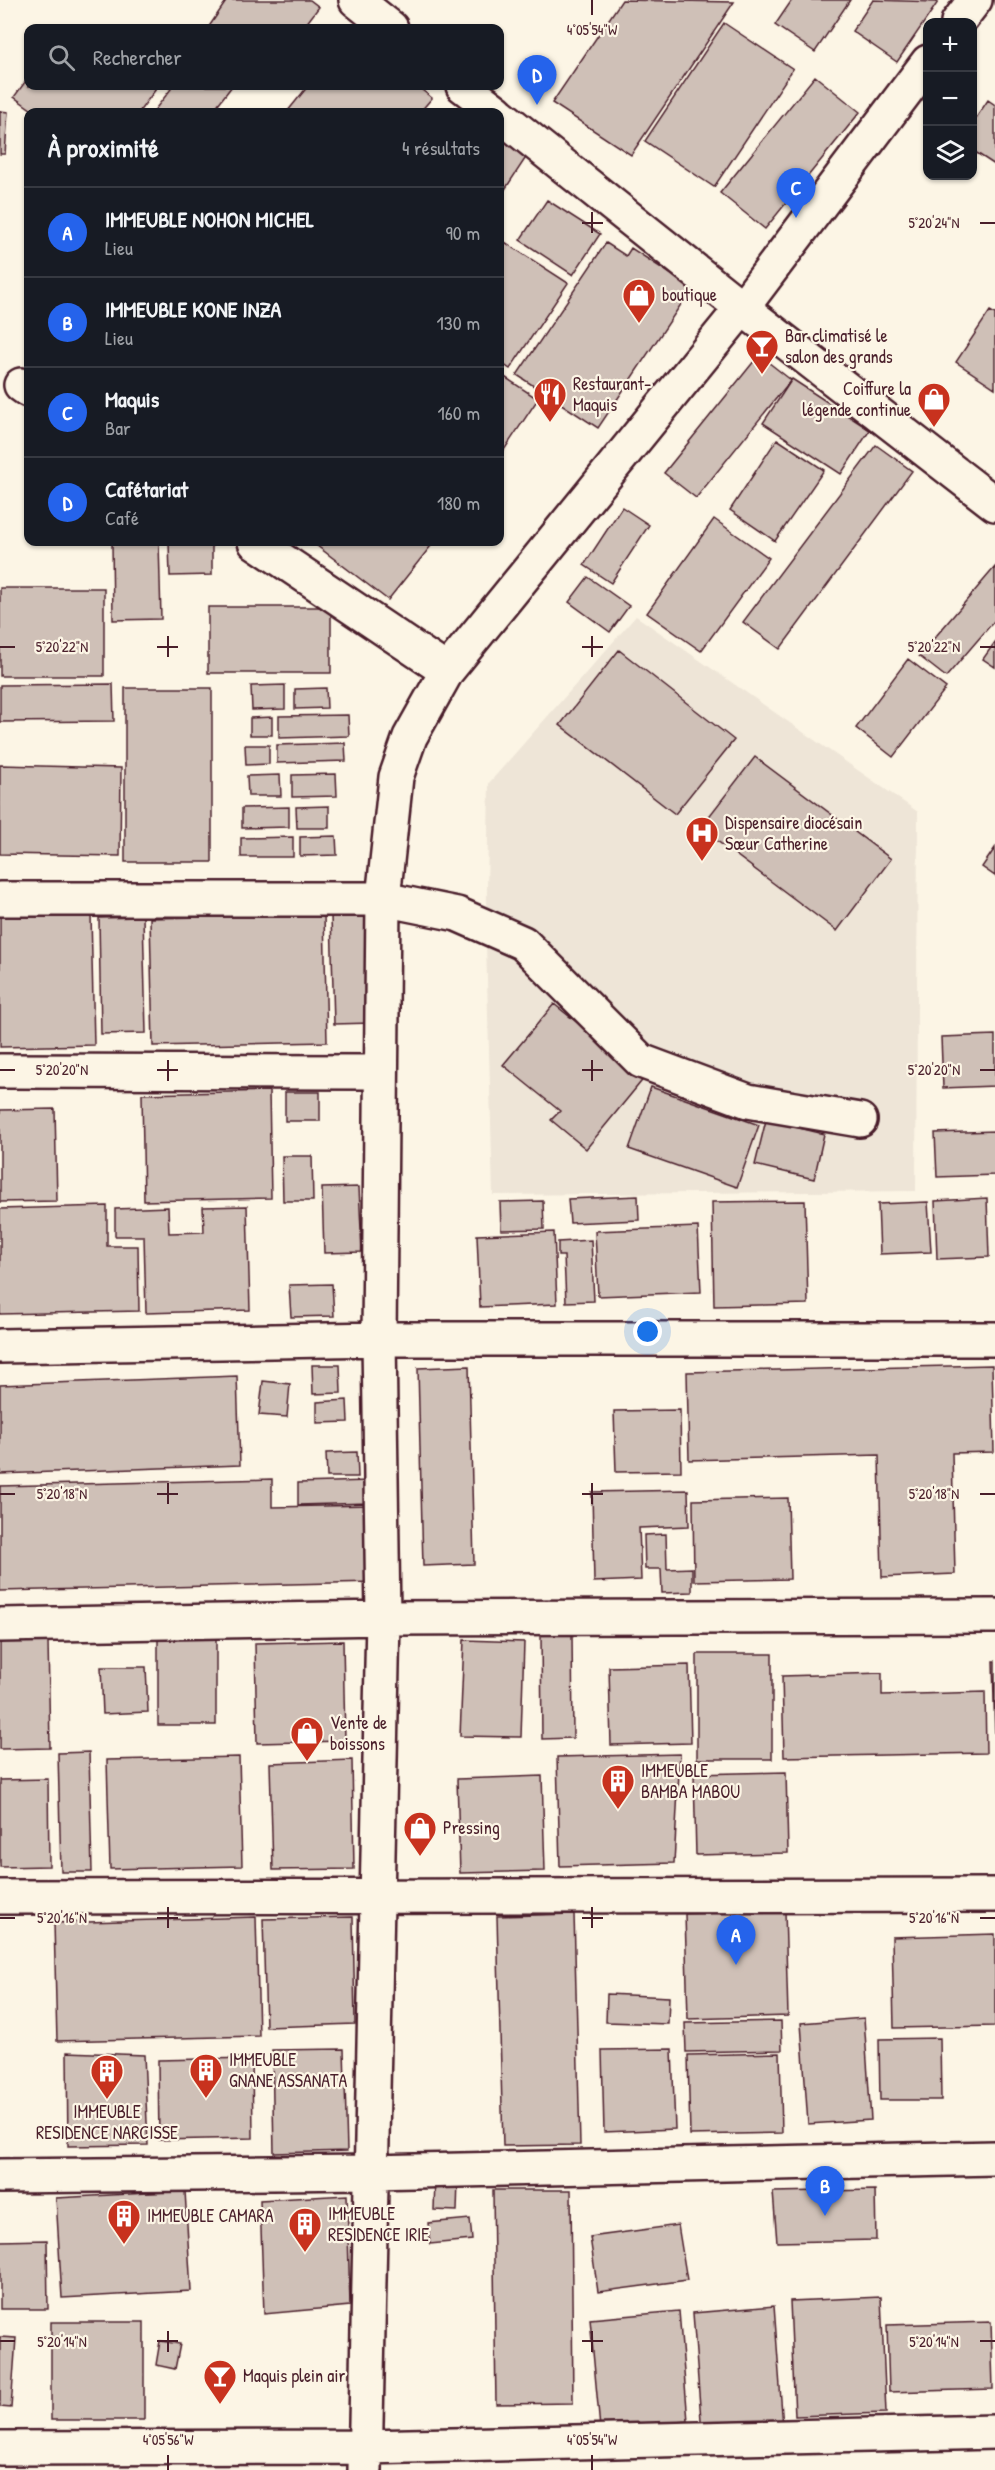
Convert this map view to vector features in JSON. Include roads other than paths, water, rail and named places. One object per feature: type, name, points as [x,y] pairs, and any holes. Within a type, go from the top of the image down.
[{"type":"street","points":[[356,0],[386,24]]},
{"type":"street","points":[[961,18],[975,0]]},
{"type":"street","points":[[365,2458],[382,1618],[379,1339],[382,898],[396,777],[410,737],[447,670],[742,308],[923,67]]},
{"type":"street","points":[[468,90],[490,108]]},
{"type":"street","points":[[504,119],[742,308],[995,504]]},
{"type":"street","points":[[261,546],[447,670]]},
{"type":"street","points":[[0,899],[382,898],[458,914],[523,943],[641,1061],[748,1101],[860,1120]]},
{"type":"street","points":[[0,1071],[381,1072]]},
{"type":"street","points":[[0,1346],[379,1339],[995,1339]]},
{"type":"street","points":[[0,1625],[382,1618],[995,1616]]},
{"type":"street","points":[[0,1897],[995,1895]]},
{"type":"street","points":[[0,2176],[370,2172],[995,2158]]},
{"type":"street","points":[[0,2448],[365,2458],[995,2432]]},
{"type":"place","name":"Cafétariat","points":[[537,105]]},
{"type":"place","name":"Maquis","points":[[796,218]]},
{"type":"place","name":"boutique","points":[[639,324]]},
{"type":"place","name":"Bar climatisé le salon des grands","points":[[762,375]]},
{"type":"place","name":"Restaurant- Maquis","points":[[550,423]]},
{"type":"place","name":"Coiffure la légende continue","points":[[934,428]]},
{"type":"place","name":"Dispensaire diocésain Sœur Catherine","points":[[702,862]]},
{"type":"place","name":"Vente de boissons","points":[[307,1762]]},
{"type":"place","name":"IMMEUBLE BAMBA MABOU","points":[[618,1810]]},
{"type":"place","name":"Pressing","points":[[420,1857]]},
{"type":"place","name":"IMMEUBLE NOHON MICHEL","points":[[736,1965]]},
{"type":"place","name":"IMMEUBLE GNANE ASSANATA","points":[[206,2099]]},
{"type":"place","name":"IMMEUBLE RESIDENCE NARCISSE","points":[[107,2100]]},
{"type":"place","name":"IMMEUBLE KONE INZA","points":[[825,2216]]},
{"type":"place","name":"IMMEUBLE CAMARA","points":[[124,2245]]},
{"type":"place","name":"IMMEUBLE RESIDENCE IRIE","points":[[305,2253]]},
{"type":"place","name":"Maquis plein air","points":[[220,2405]]}]
